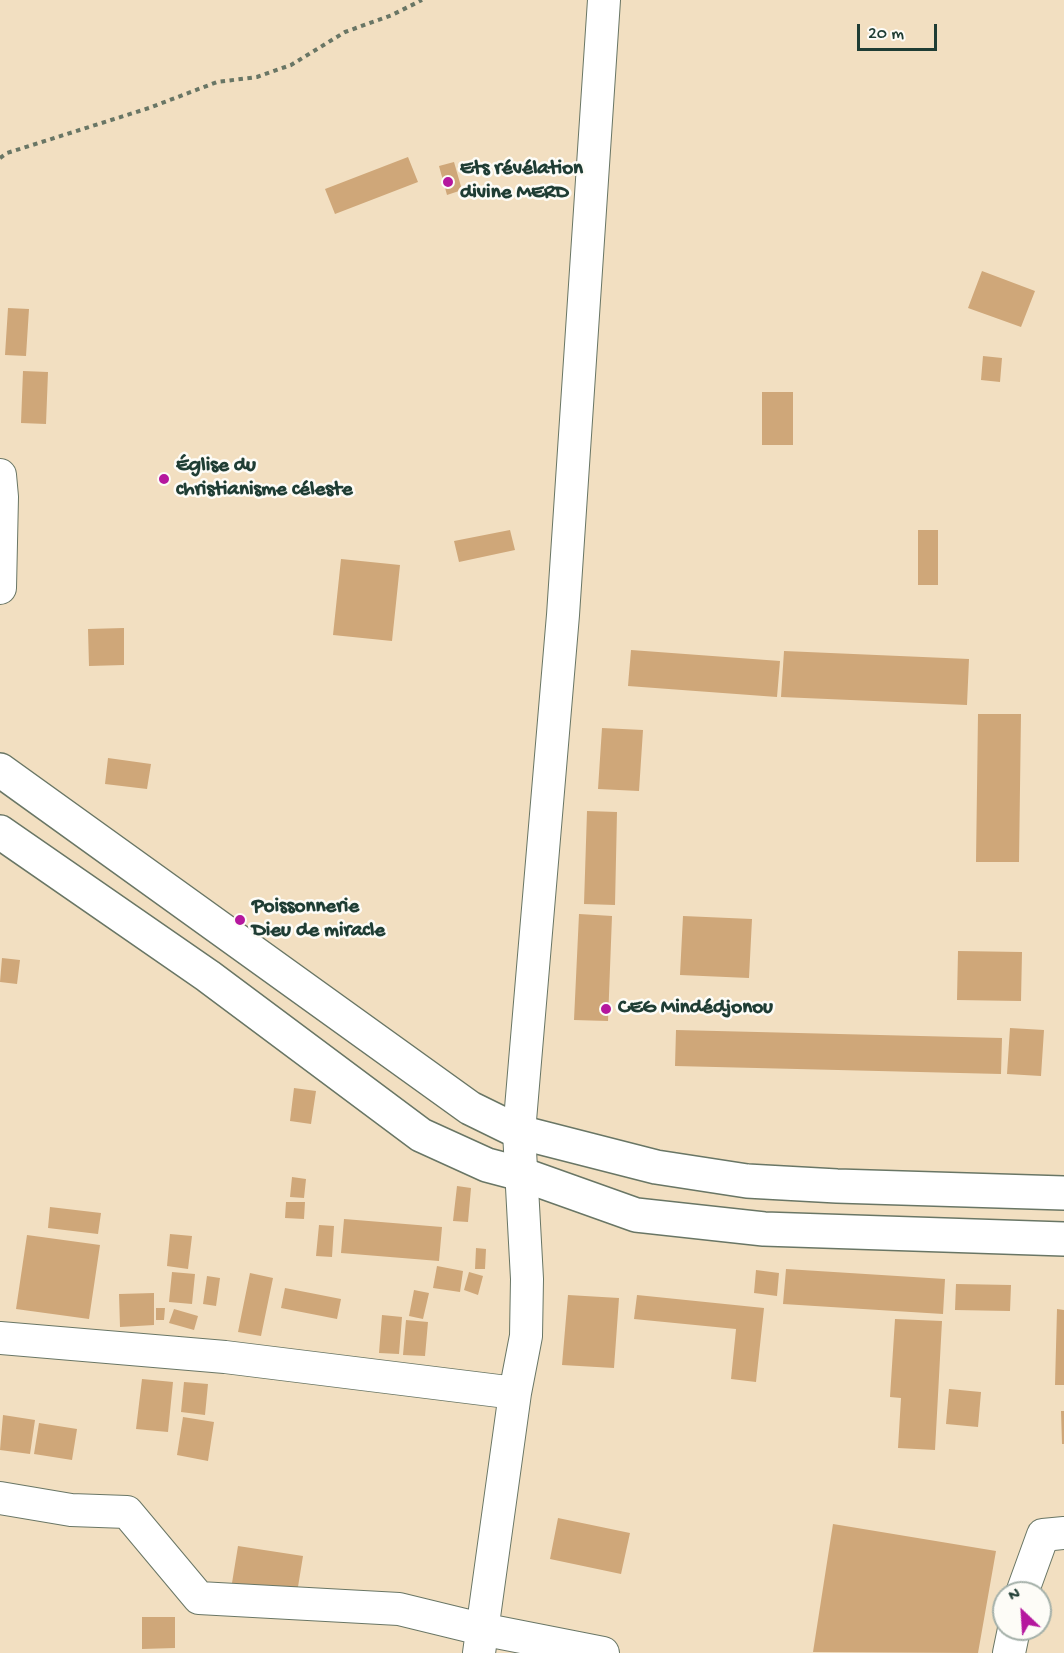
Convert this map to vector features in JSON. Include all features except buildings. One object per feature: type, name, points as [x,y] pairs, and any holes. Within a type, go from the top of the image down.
[{"type":"main road","points":[[0,770],[470,1108],[519,1132],[656,1167],[747,1181],[1064,1193]]},
{"type":"main road","points":[[0,832],[208,976],[422,1135],[487,1165],[521,1174],[636,1215],[764,1229],[1064,1239]]},
{"type":"street","points":[[480,1641],[515,1393],[526,1336],[527,1279],[519,1132],[563,615],[604,0]]},
{"type":"street","points":[[0,475],[2,497],[0,588]]},
{"type":"street","points":[[0,1338],[225,1357],[515,1393]]},
{"type":"street","points":[[0,1498],[70,1510],[127,1512],[199,1598],[399,1609],[480,1641],[603,1653]]},
{"type":"street","points":[[1026,1581],[1043,1535],[1064,1533]]},
{"type":"path","points":[[0,158],[7,153],[149,108],[217,82],[257,77],[291,65],[345,32],[392,15],[422,0]]},
{"type":"place","name":"Ets révélation divine MERD","points":[[448,182]]},
{"type":"place","name":"Église du christianisme céleste","points":[[164,479]]},
{"type":"place","name":"Poissonnerie Dieu de miracle","points":[[240,920]]},
{"type":"place","name":"CEG Mindédjonou","points":[[606,1009]]}]
